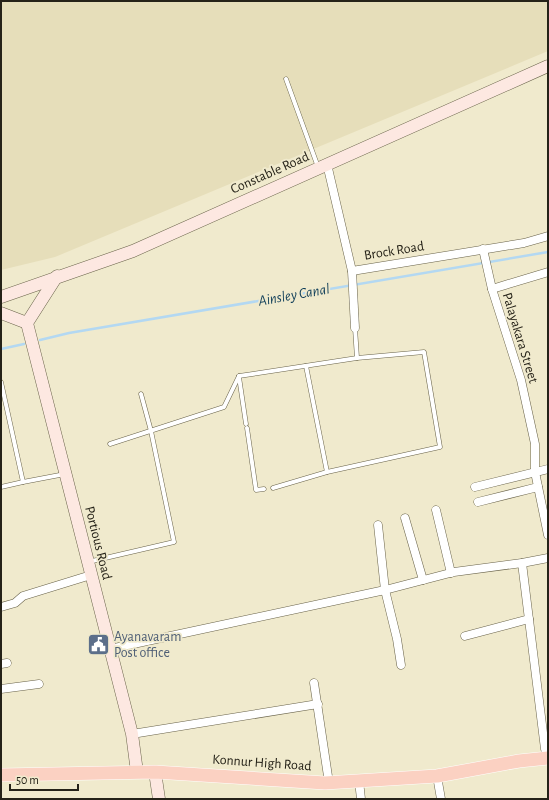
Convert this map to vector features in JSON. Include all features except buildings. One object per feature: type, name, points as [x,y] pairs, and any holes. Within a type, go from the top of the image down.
[{"type":"main road","name":"Constable Road","points":[[1,296],[133,251],[548,66]]},
{"type":"main road","points":[[1,313],[27,323],[57,276]]},
{"type":"main road","name":"Portious Road","points":[[27,323],[132,734],[137,772]]},
{"type":"main road","name":"Konnur High Road","points":[[1,775],[155,772],[329,783],[437,776],[519,761],[547,752]]},
{"type":"main road","points":[[155,772],[159,799]]},
{"type":"street","name":"Brock Road","points":[[323,166],[352,271],[524,243],[548,236]]},
{"type":"street","name":"Palayakara Street","points":[[483,249],[492,289],[521,380],[535,444],[535,472],[548,535]]},
{"type":"street","points":[[352,271],[355,328]]},
{"type":"street","points":[[492,289],[548,272]]},
{"type":"street","points":[[475,487],[548,469]]},
{"type":"street","points":[[478,502],[538,487]]},
{"type":"street","points":[[436,510],[451,573]]},
{"type":"street","points":[[405,518],[423,580]]},
{"type":"street","points":[[378,525],[385,590],[397,639],[401,665]]},
{"type":"street","points":[[110,649],[385,590],[451,573],[548,558]]},
{"type":"street","points":[[522,563],[547,752]]},
{"type":"street","points":[[1,607],[15,603],[23,596],[91,575]]},
{"type":"street","points":[[465,636],[529,619]]},
{"type":"street","points":[[314,683],[329,783]]},
{"type":"street","points":[[1,689],[39,684]]},
{"type":"street","points":[[132,734],[318,704]]},
{"type":"street","points":[[437,776],[440,799]]},
{"type":"street","points":[[359,781],[361,799]]},
{"type":"lane","points":[[286,79],[323,166]]},
{"type":"lane","points":[[355,328],[357,358]]},
{"type":"lane","points":[[238,376],[357,358],[424,352],[440,446],[327,472],[273,488]]},
{"type":"lane","points":[[306,366],[327,472]]},
{"type":"lane","points":[[238,376],[256,490],[264,489]]},
{"type":"lane","points":[[110,444],[224,407],[238,376]]},
{"type":"lane","points":[[1,382],[23,482]]},
{"type":"lane","points":[[88,562],[174,542],[141,394]]},
{"type":"lane","points":[[1,487],[65,474]]},
{"type":"shaded area","points":[[1,1],[548,1],[548,51],[55,257],[1,270]]},
{"type":"waterway","name":"Ainsley Canal","points":[[40,340],[69,333],[548,252]]},
{"type":"waterway","name":"Ainsley Canal","points":[[1,349],[24,344]]},
{"type":"place","name":"Ayanavaram Post office","points":[[98,645]]}]
